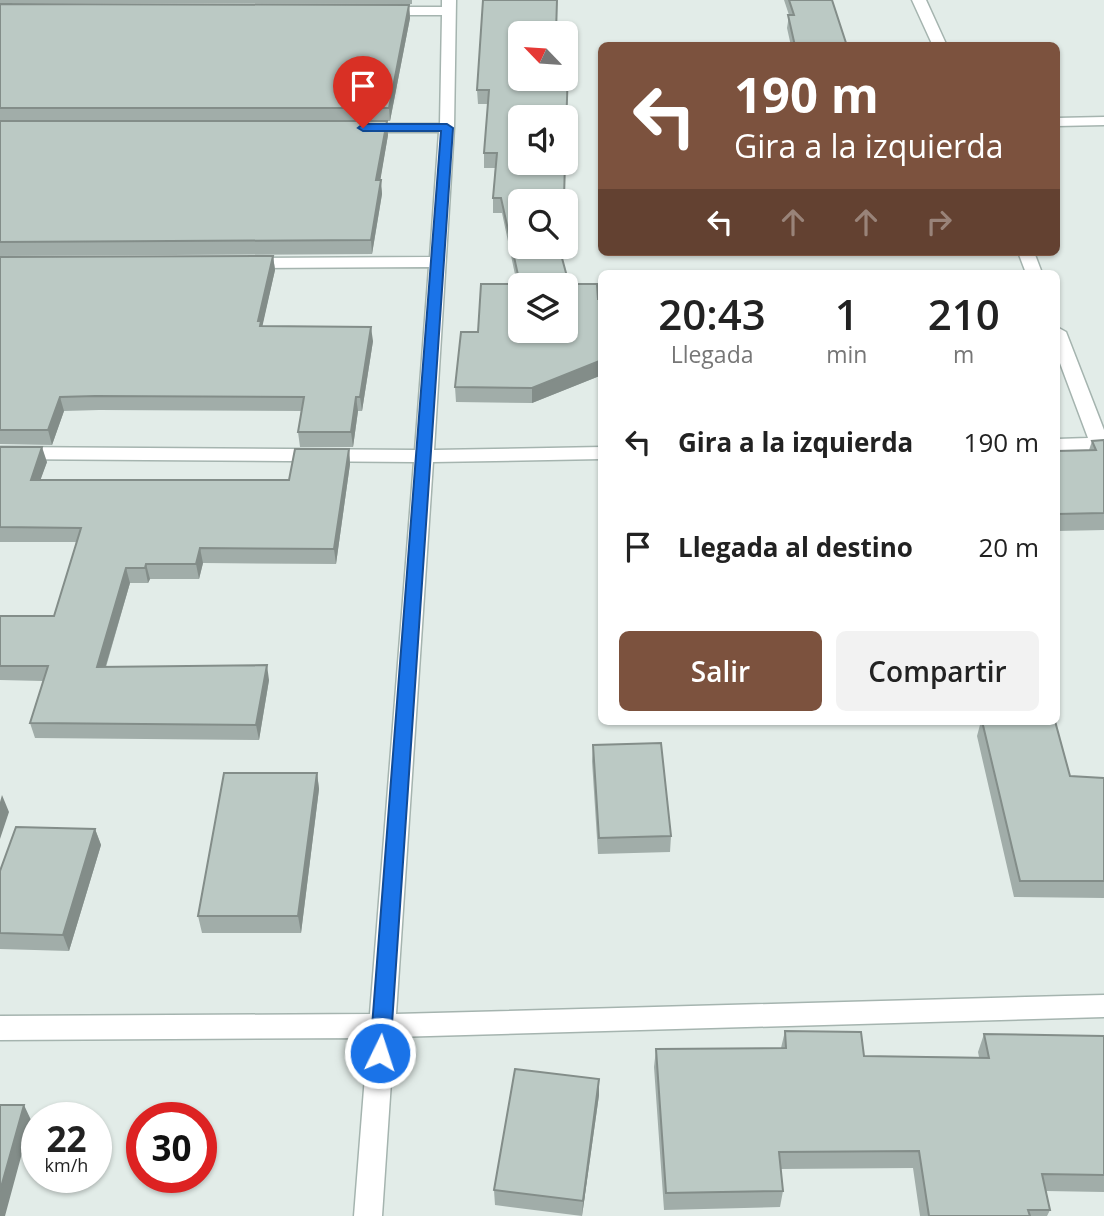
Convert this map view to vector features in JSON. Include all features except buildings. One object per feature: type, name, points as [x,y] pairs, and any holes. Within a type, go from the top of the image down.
[{"type":"street","points":[[919,0],[938,42]]},
{"type":"street","points":[[367,11],[449,5],[447,128],[368,1216]]},
{"type":"street","points":[[1060,122],[1104,121]]},
{"type":"street","points":[[349,128],[447,128]]},
{"type":"street","points":[[233,263],[438,262]]},
{"type":"street","points":[[1060,339],[1102,444],[1060,444]]},
{"type":"street","points":[[0,453],[424,456],[598,453]]},
{"type":"street","points":[[0,1028],[382,1026],[1104,1006]]},
{"type":"route","points":[[363,128],[447,128],[380,1053]]}]
